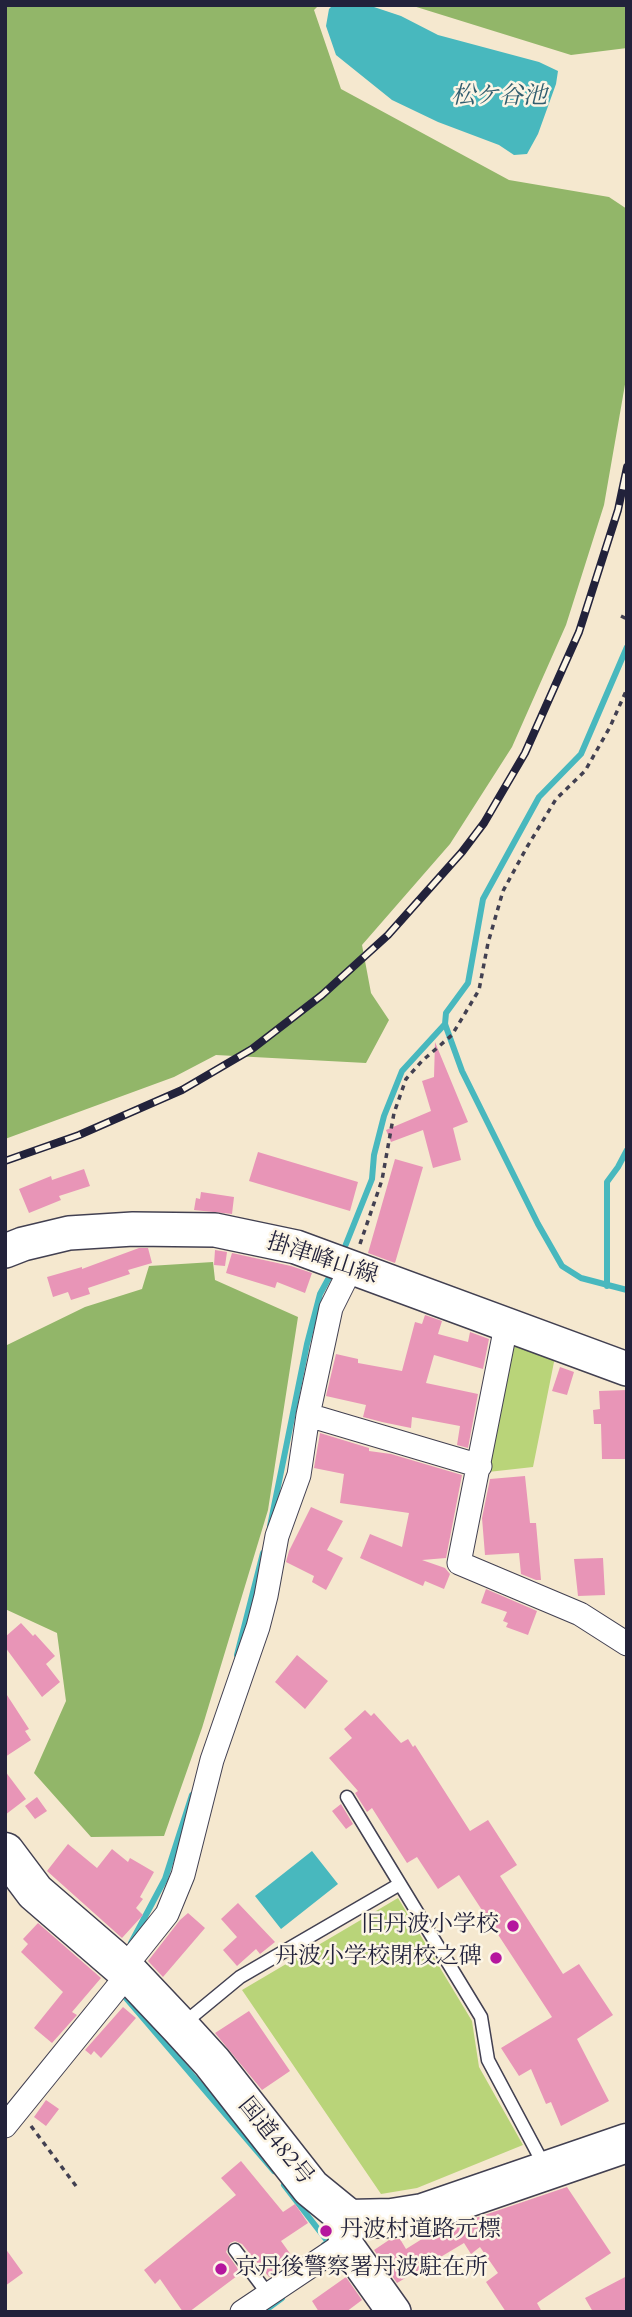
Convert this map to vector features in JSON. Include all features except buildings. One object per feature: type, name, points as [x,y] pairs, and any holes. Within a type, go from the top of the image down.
[{"type":"highway","name":"国道482号","points":[[5,1852],[35,1892],[126,1971],[212,2062],[347,2231]]},
{"type":"highway","points":[[347,2231],[392,2218],[423,2213],[627,2143]]},
{"type":"main road","name":"掛津峰山線","points":[[5,1251],[69,1233],[134,1229],[215,1230],[296,1247],[627,1369]]},
{"type":"main road","points":[[347,2231],[394,2312]]},
{"type":"street","points":[[12,2118],[167,1914],[183,1875],[212,1760],[258,1627],[277,1536],[299,1475],[308,1415],[343,1264]]},
{"type":"street","points":[[506,1326],[459,1563],[580,1614],[627,1644]]},
{"type":"street","points":[[308,1415],[480,1466]]},
{"type":"street","points":[[242,2312],[347,2231]]},
{"type":"lane","points":[[347,1797],[481,2017],[488,2060],[547,2170]]},
{"type":"lane","points":[[180,2027],[240,1977],[400,1884]]},
{"type":"lane","points":[[235,2250],[268,2294]]},
{"type":"path","points":[[621,616],[627,619]]},
{"type":"path","points":[[343,1264],[382,1180],[394,1113],[406,1079],[452,1035],[479,990],[488,943],[503,891],[556,799],[585,771],[610,727],[627,689]]},
{"type":"path","points":[[12,2118],[76,2186]]},
{"type":"green space","points":[[5,5],[319,5],[314,10],[341,89],[509,180],[609,197],[627,209],[627,373],[604,505],[566,625],[512,747],[450,844],[362,945],[371,993],[389,1020],[366,1063],[216,1055],[174,1077],[5,1139]]},
{"type":"green space","points":[[410,5],[627,5],[627,48],[571,55]]},
{"type":"green space","points":[[213,1262],[215,1280],[298,1317],[268,1510],[202,1728],[164,1836],[91,1837],[34,1773],[66,1701],[57,1633],[5,1609],[5,1346],[85,1307],[142,1289],[149,1266]]},
{"type":"green space","points":[[512,1342],[555,1357],[533,1467],[488,1472]]},
{"type":"green space","points":[[398,1898],[472,2021],[479,2067],[523,2145],[417,2188],[381,2194],[242,1990]]},
{"type":"water","name":"松ケ谷池","points":[[333,5],[368,5],[401,16],[438,35],[539,62],[558,71],[538,134],[527,154],[514,155],[499,145],[438,122],[392,100],[336,55],[326,26],[329,9]]},
{"type":"water","points":[[312,1851],[338,1884],[281,1929],[255,1896]]},
{"type":"waterway","points":[[627,647],[581,754],[539,797],[483,899],[468,983],[446,1013],[445,1024],[462,1071],[538,1224],[562,1266],[581,1278],[627,1290]]},
{"type":"waterway","points":[[342,1254],[372,1179],[374,1155],[384,1116],[402,1071],[445,1024]]},
{"type":"waterway","points":[[607,1286],[607,1182],[627,1150]]},
{"type":"waterway","points":[[270,1526],[307,1344],[320,1294],[332,1272]]},
{"type":"waterway","points":[[237,1655],[263,1553]]},
{"type":"waterway","points":[[131,1943],[165,1879],[192,1795]]},
{"type":"waterway","points":[[126,1998],[274,2171]]},
{"type":"waterway","points":[[284,2185],[328,2242],[324,2245]]},
{"type":"waterway","points":[[263,2312],[282,2298]]},
{"type":"railway","points":[[5,1161],[79,1135],[182,1090],[252,1049],[322,995],[388,935],[462,852],[484,823],[525,753],[579,632],[618,510],[627,467]]},
{"type":"place","name":"旧丹波小学校","points":[[513,1926]]},
{"type":"place","name":"丹波小学校閉校之碑","points":[[496,1958]]},
{"type":"place","name":"丹波村道路元標","points":[[326,2231]]},
{"type":"place","name":"京丹後警察署丹波駐在所","points":[[221,2269]]}]
